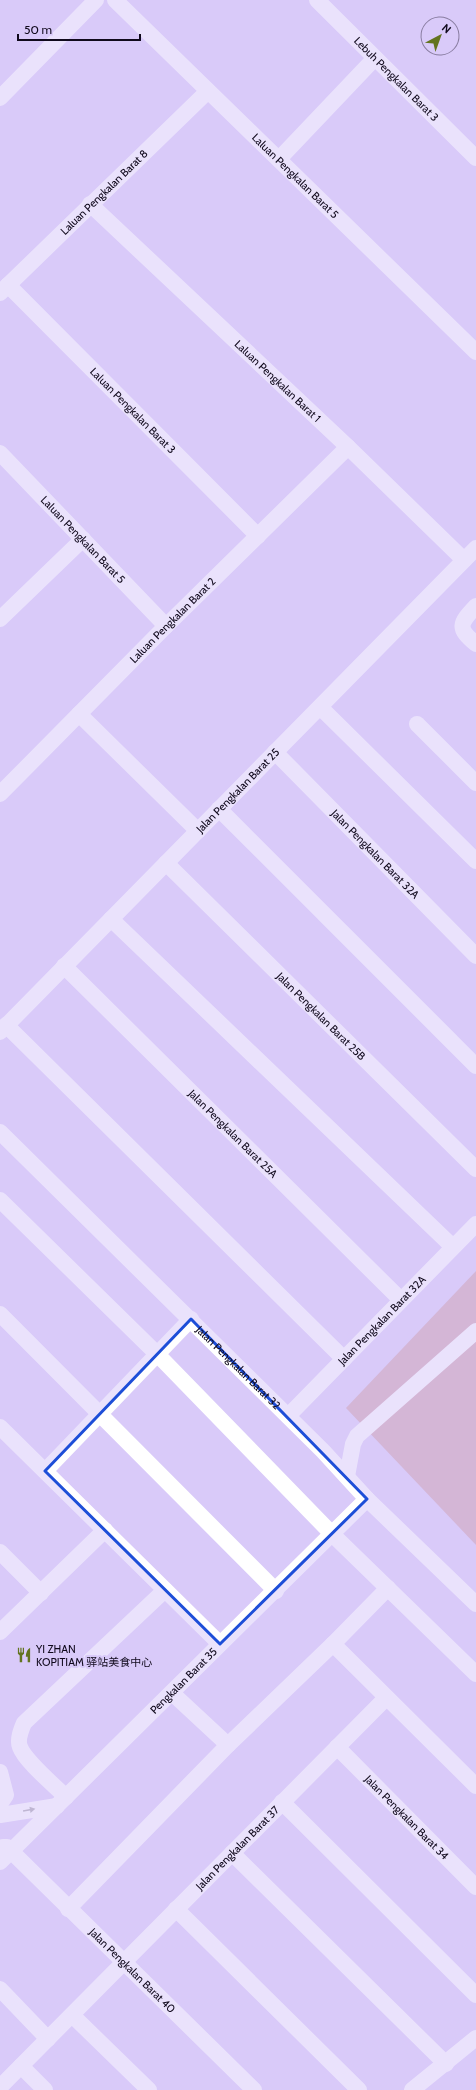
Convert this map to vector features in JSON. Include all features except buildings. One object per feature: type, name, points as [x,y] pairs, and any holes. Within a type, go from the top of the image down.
[{"type":"street","points":[[0,98],[96,0]]},
{"type":"street","name":"Laluan Pengkalan Barat 5","points":[[115,0],[476,352]]},
{"type":"street","name":"Lebuh Pengkalan Barat 3","points":[[317,0],[476,158]]},
{"type":"street","points":[[279,159],[375,58]]},
{"type":"street","name":"Laluan Pengkalan Barat 8","points":[[4,289],[208,91]]},
{"type":"street","name":"Laluan Pengkalan Barat 1","points":[[90,204],[348,447],[464,560]]},
{"type":"street","name":"Laluan Pengkalan Barat 3","points":[[4,289],[258,536]]},
{"type":"street","name":"Laluan Pengkalan Barat 2","points":[[0,794],[166,626],[348,447]]},
{"type":"street","name":"Laluan Pengkalan Barat 5","points":[[0,453],[166,626]]},
{"type":"street","points":[[0,619],[83,539]]},
{"type":"street","name":"Jalan Pengkalan Barat 25","points":[[3,1028],[476,548]]},
{"type":"street","points":[[476,606],[469,614],[462,629],[463,633],[476,644]]},
{"type":"street","points":[[320,707],[476,861]]},
{"type":"street","points":[[79,714],[198,831]]},
{"type":"street","points":[[417,724],[476,783]]},
{"type":"street","name":"Jalan Pengkalan Barat 32A","points":[[276,752],[476,956]]},
{"type":"street","points":[[219,809],[476,1066]]},
{"type":"street","name":"Jalan Pengkalan Barat 25B","points":[[166,863],[476,1169]]},
{"type":"street","points":[[111,918],[453,1247]]},
{"type":"street","name":"Jalan Pengkalan Barat 25A","points":[[64,966],[401,1300]]},
{"type":"street","points":[[3,1028],[344,1359]]},
{"type":"street","name":"Jalan Pengkalan Barat 32","points":[[0,1132],[191,1319],[347,1476],[367,1499],[476,1604]]},
{"type":"street","points":[[0,1200],[157,1354],[332,1534],[476,1674]]},
{"type":"street","name":"Jalan Pengkalan Barat 32A","points":[[288,1416],[476,1224]]},
{"type":"street","points":[[0,1314],[101,1413],[276,1591]]},
{"type":"street","points":[[45,1471],[191,1319]]},
{"type":"street","points":[[347,1476],[353,1444],[357,1436],[476,1331]]},
{"type":"street","points":[[0,1427],[220,1644]]},
{"type":"street","name":"Pengkalan Barat 35","points":[[4,1854],[62,1801],[220,1644],[276,1591],[367,1499]]},
{"type":"street","points":[[0,1632],[105,1530]]},
{"type":"street","points":[[0,1552],[41,1593]]},
{"type":"street","points":[[68,1909],[228,1745],[333,1644],[388,1588]]},
{"type":"street","points":[[0,1815],[62,1801],[24,1755],[19,1746],[20,1732],[24,1723],[165,1590]]},
{"type":"street","points":[[333,1644],[476,1786]]},
{"type":"street","points":[[172,1693],[228,1745]]},
{"type":"street","name":"Jalan Pengkalan Barat 37","points":[[0,2087],[386,1698]]},
{"type":"street","name":"Jalan Pengkalan Barat 34","points":[[337,1747],[476,1887]]},
{"type":"street","points":[[0,1772],[6,1795],[0,1804]]},
{"type":"street","points":[[282,1802],[476,1996]]},
{"type":"street","points":[[232,1853],[446,2064]]},
{"type":"street","name":"Jalan Pengkalan Barat 40","points":[[4,1854],[68,1909],[254,2090]]},
{"type":"street","points":[[176,1910],[359,2090]]},
{"type":"street","points":[[0,1989],[48,2039]]},
{"type":"street","points":[[72,2015],[149,2090]]},
{"type":"street","points":[[412,2090],[446,2064],[476,2038]]},
{"type":"street","points":[[21,2066],[45,2090]]},
{"type":"highlighted area","points":[[191,1319],[367,1499],[220,1644],[45,1471]]},
{"type":"shaded area","points":[[476,1271],[476,1545],[346,1408]]},
{"type":"place","name":"YI ZHAN KOPITIAM 驿站美食中心","points":[[24,1655]]}]
